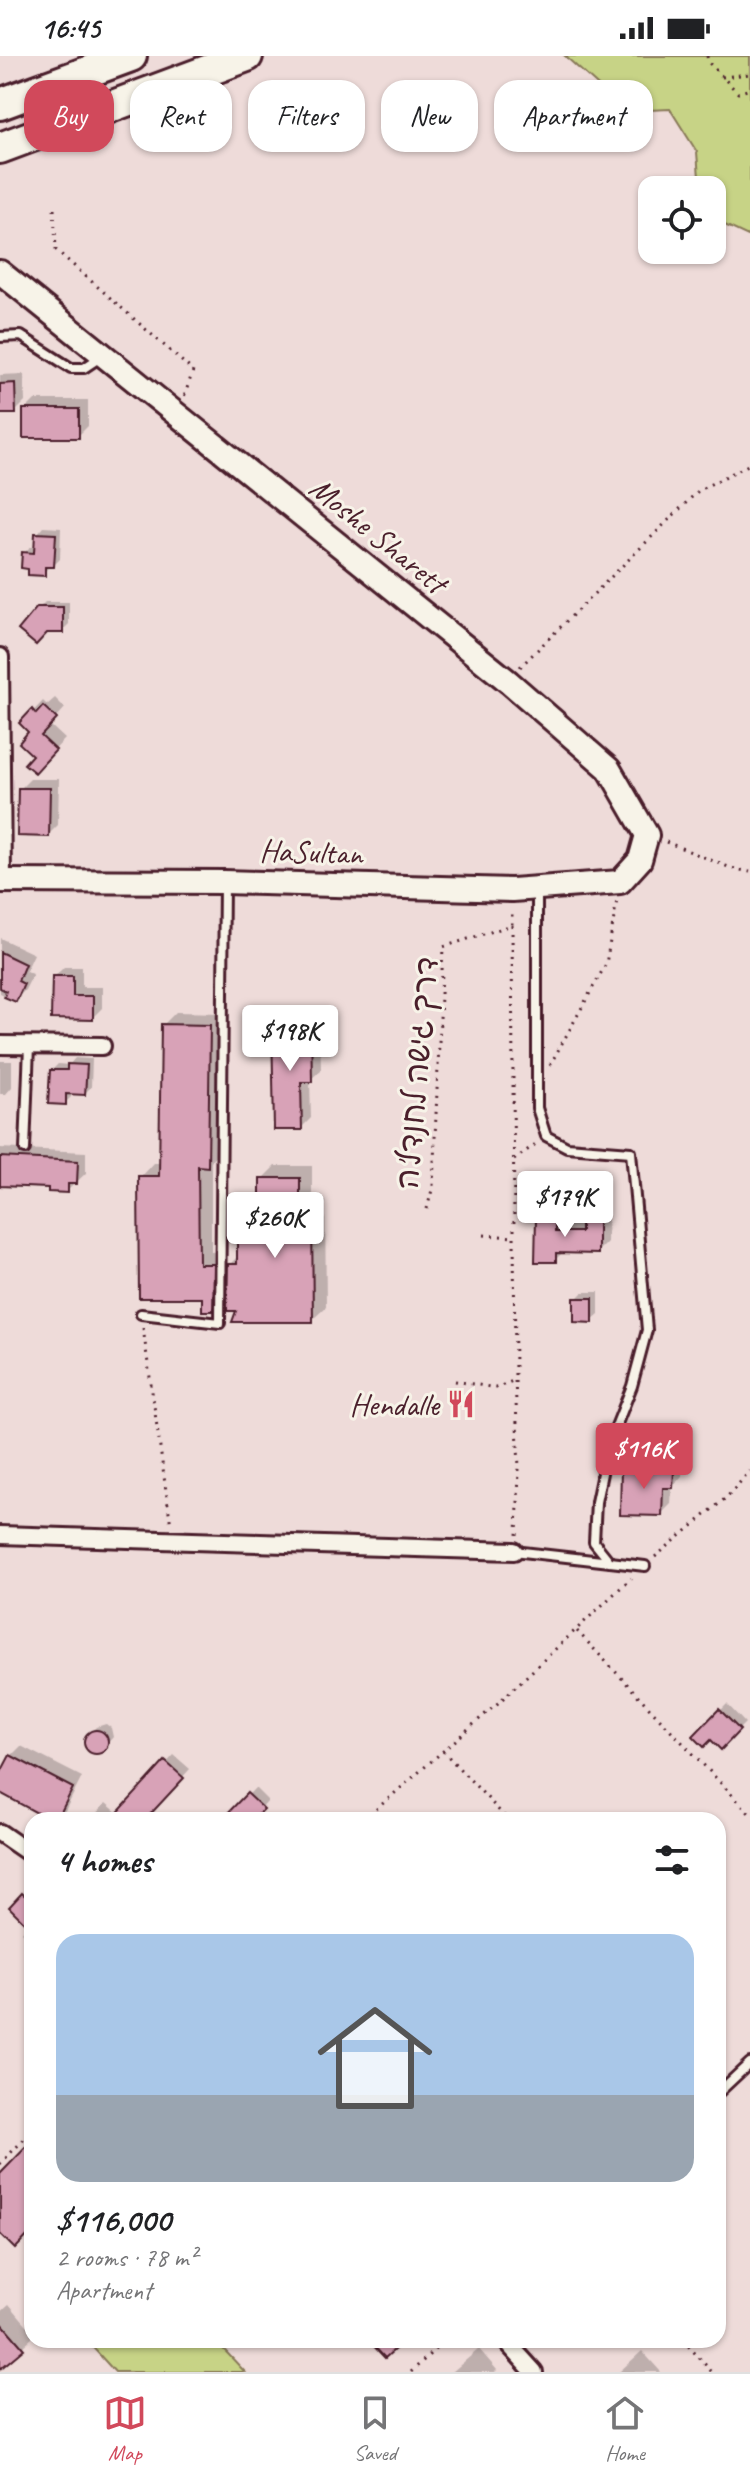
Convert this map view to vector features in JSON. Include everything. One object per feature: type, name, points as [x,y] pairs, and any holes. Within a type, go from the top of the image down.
[{"type":"highway","points":[[0,104],[131,56]]},
{"type":"highway","points":[[0,148],[247,56]]},
{"type":"street","name":"Moshe Sharett","points":[[0,272],[497,672],[609,769],[647,835]]},
{"type":"street","points":[[0,657],[1,881]]},
{"type":"street","points":[[620,882],[640,860],[647,835]]},
{"type":"street","name":"HaSultan","points":[[1,881],[224,882],[512,890],[620,882]]},
{"type":"street","points":[[0,1045],[102,1046]]},
{"type":"street","points":[[0,1535],[514,1551]]},
{"type":"street","points":[[0,1833],[24,1850]]},
{"type":"street","points":[[512,2348],[534,2372]]},
{"type":"lane","points":[[0,337],[21,336],[71,368],[84,368],[103,355]]},
{"type":"lane","points":[[141,1314],[220,1323],[224,882]]},
{"type":"lane","points":[[537,888],[537,1108],[546,1136],[567,1147],[631,1152],[647,1330],[632,1386],[607,1449],[596,1502],[594,1542],[610,1562]]},
{"type":"lane","points":[[25,1149],[29,1046]]},
{"type":"lane","points":[[514,1551],[645,1566]]},
{"type":"lane","points":[[726,2086],[750,2063]]},
{"type":"path","points":[[707,56],[708,62],[738,93],[750,89]]},
{"type":"path","points":[[722,77],[750,74]]},
{"type":"path","points":[[54,209],[56,250],[193,371],[178,415]]},
{"type":"path","points":[[497,672],[515,671],[699,490],[750,464]]},
{"type":"path","points":[[647,835],[731,868],[750,872]]},
{"type":"path","points":[[537,1089],[606,964],[620,882]]},
{"type":"path","points":[[512,890],[515,1380],[519,1524],[514,1551]]},
{"type":"path","name":"דרך גישה לחנדל'ה","points":[[427,1209],[433,1186],[443,947],[512,925]]},
{"type":"path","points":[[514,1160],[546,1136]]},
{"type":"path","points":[[484,1235],[514,1237]]},
{"type":"path","points":[[141,1314],[173,1542]]},
{"type":"path","points":[[455,1381],[496,1388],[515,1380]]},
{"type":"path","points":[[373,1812],[645,1566],[727,1497],[749,1473]]},
{"type":"path","points":[[576,1630],[750,1814]]},
{"type":"path","points":[[443,1751],[500,1812]]},
{"type":"path","points":[[0,2164],[24,2139]]},
{"type":"path","points":[[411,2372],[436,2348]]},
{"type":"path","points":[[690,2348],[712,2372]]},
{"type":"green space","points":[[565,56],[750,56],[750,237],[726,226],[726,176],[699,176],[697,152],[670,109],[653,110],[653,80],[592,80]]},
{"type":"green space","points":[[93,2348],[222,2348],[245,2372],[115,2372]]},
{"type":"building","points":[[15,383],[16,414],[0,414],[0,384]]},
{"type":"building","points":[[23,409],[79,409],[79,438],[23,438]]},
{"type":"building","points":[[35,533],[56,534],[54,567],[45,567],[45,576],[28,575],[28,569],[21,568],[22,552],[34,553]]},
{"type":"building","points":[[37,607],[63,607],[63,633],[47,633],[36,645],[18,630]]},
{"type":"building","points":[[43,706],[57,719],[41,736],[56,750],[35,773],[24,764],[32,755],[19,743],[28,732],[19,723],[32,709],[36,714]]},
{"type":"building","points":[[18,788],[50,788],[49,837],[17,836]]},
{"type":"building","points":[[0,952],[25,964],[18,981],[24,984],[16,1002],[4,997],[6,991],[0,988]]},
{"type":"building","points":[[52,976],[73,976],[73,996],[93,996],[93,1020],[51,1019]]},
{"type":"building","points":[[161,1024],[210,1025],[208,1167],[198,1166],[199,1264],[214,1264],[213,1311],[202,1311],[202,1298],[139,1298],[138,1176],[159,1176]]},
{"type":"building","points":[[272,1024],[311,1024],[312,1082],[301,1082],[302,1130],[274,1130]]},
{"type":"building","points":[[67,1064],[87,1065],[85,1095],[66,1094],[66,1105],[48,1104],[50,1070],[67,1070]]},
{"type":"building","points":[[0,1157],[78,1161],[77,1184],[68,1184],[68,1193],[48,1192],[48,1188],[0,1186]]},
{"type":"building","points":[[260,1178],[300,1178],[300,1212],[312,1212],[313,1322],[232,1322],[236,1311],[227,1311],[228,1264],[237,1264],[237,1230],[260,1230]]},
{"type":"building","points":[[581,1214],[598,1214],[598,1254],[556,1253],[556,1262],[535,1262],[536,1217],[555,1217],[555,1232],[581,1232]]},
{"type":"building","points":[[574,1298],[593,1298],[593,1323],[574,1322]]},
{"type":"building","points":[[621,1469],[674,1471],[673,1488],[663,1488],[662,1516],[620,1515]]},
{"type":"building","points":[[719,1709],[740,1730],[721,1750],[711,1740],[704,1747],[693,1736]]},
{"type":"building","points":[[96,1730],[105,1733],[108,1742],[105,1751],[96,1754],[87,1751],[84,1742],[87,1733]]},
{"type":"building","points":[[10,1755],[73,1788],[61,1812],[35,1812],[0,1793],[0,1774]]},
{"type":"building","points":[[165,1761],[184,1778],[152,1812],[118,1812]]},
{"type":"building","points":[[247,1793],[264,1809],[261,1812],[229,1812]]},
{"type":"building","points":[[22,1893],[24,1895],[24,1922],[9,1907]]},
{"type":"building","points":[[24,2149],[24,2239],[15,2249],[0,2234],[0,2174]]},
{"type":"building","points":[[0,2321],[24,2349],[0,2369]]},
{"type":"building","points":[[376,2348],[396,2348],[385,2358]]},
{"type":"place","name":"Hendalle","points":[[461,1404]]}]
